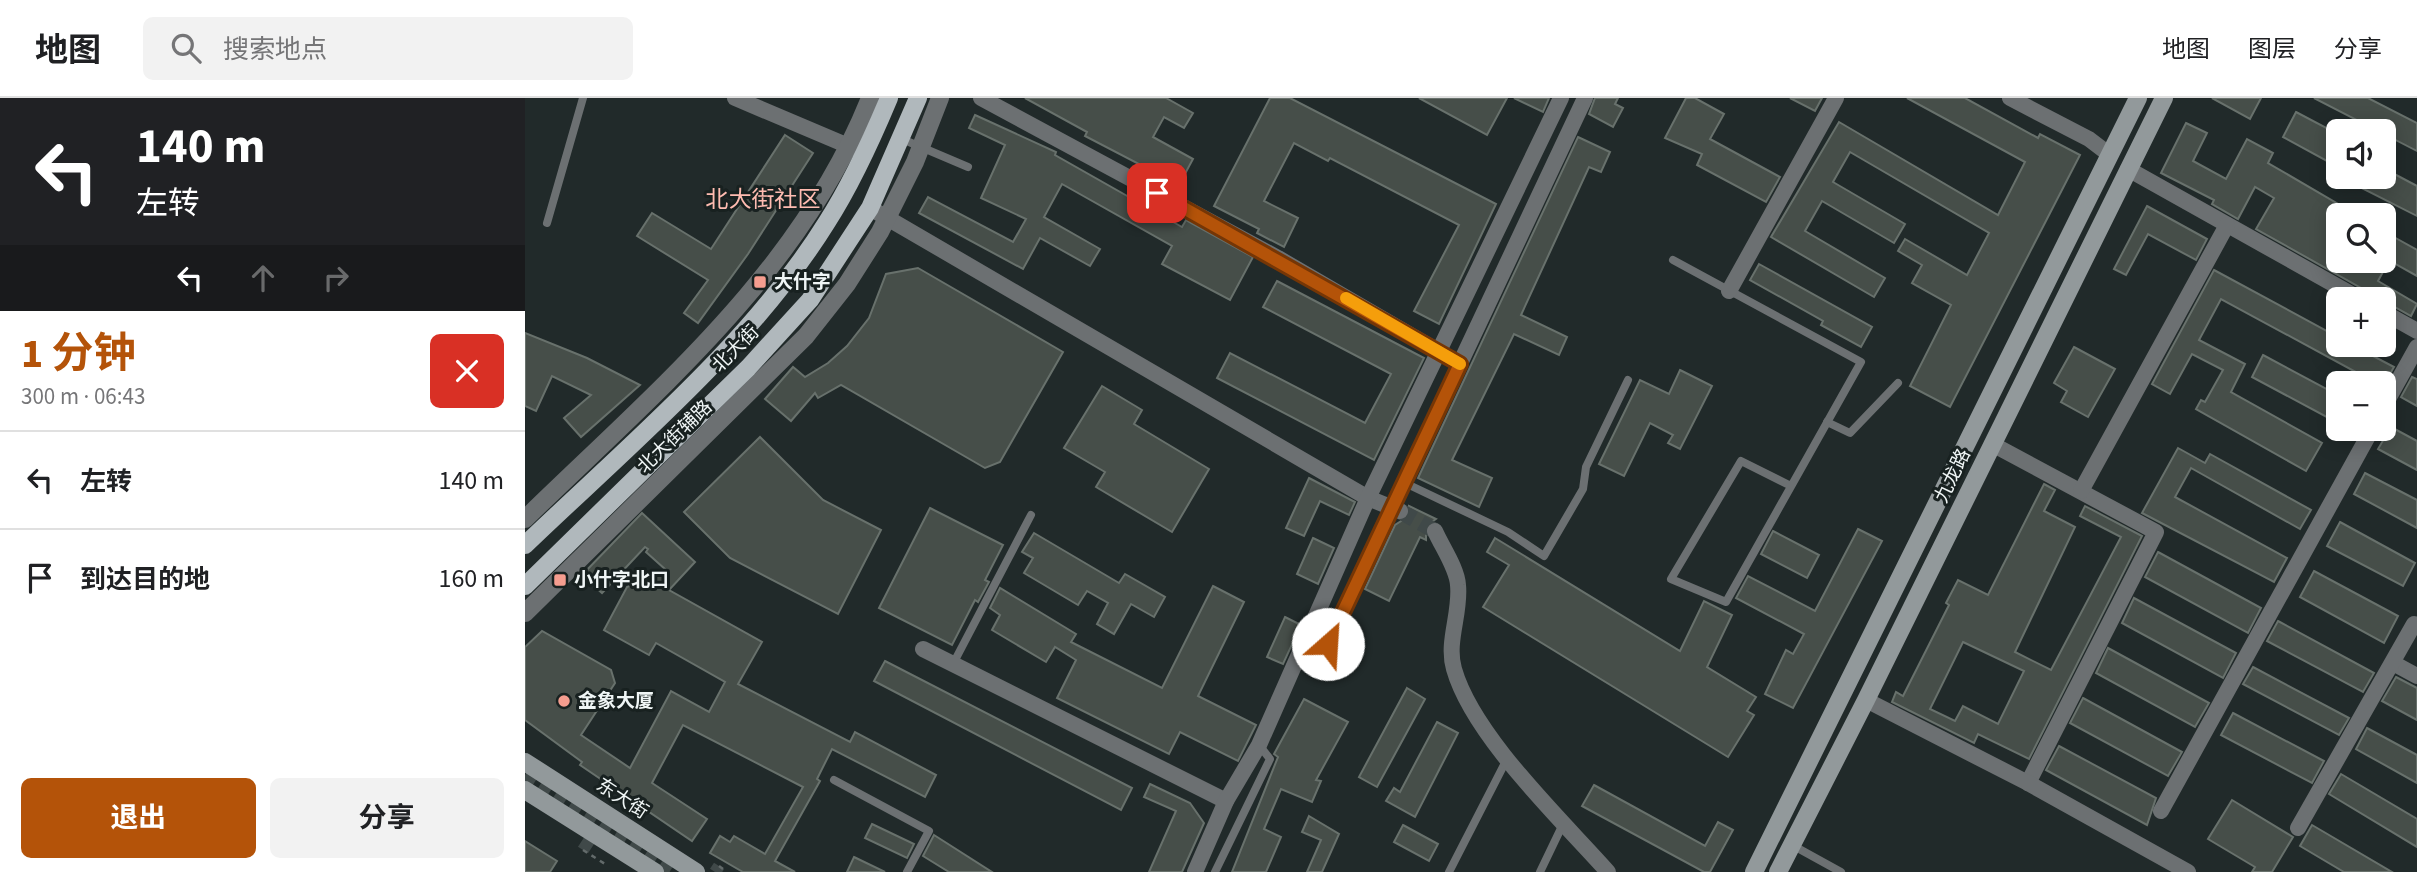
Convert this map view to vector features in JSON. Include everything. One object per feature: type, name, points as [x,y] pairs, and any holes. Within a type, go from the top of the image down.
[{"type":"main road","name":"北大街","points":[[525,545],[753,321],[817,239],[857,150],[889,98]]},
{"type":"main road","name":"北大街","points":[[525,586],[784,331],[826,277],[870,208],[918,98]]},
{"type":"main road","name":"九龙路","points":[[1754,872],[2138,98]]},
{"type":"main road","name":"九龙路","points":[[1778,872],[2164,98]]},
{"type":"main road","name":"东大街","points":[[525,762],[697,872]]},
{"type":"main road","points":[[525,790],[655,872]]},
{"type":"street","points":[[734,98],[857,150]]},
{"type":"street","points":[[525,519],[705,343],[754,290],[857,150],[870,98]]},
{"type":"street","name":"北大街辅路","points":[[525,612],[783,360],[847,284],[887,218],[921,147],[940,98]]},
{"type":"street","points":[[981,98],[1277,258],[1460,364]]},
{"type":"street","points":[[1195,872],[1226,801],[1259,745],[1368,498],[1562,98]]},
{"type":"street","points":[[1328,644],[1396,510],[1405,482],[1585,98]]},
{"type":"street","points":[[1729,291],[1836,98]]},
{"type":"street","points":[[2010,98],[2089,139],[2110,155]]},
{"type":"street","points":[[2128,169],[2338,287]]},
{"type":"street","points":[[870,208],[1368,498],[1396,510]]},
{"type":"street","points":[[2081,491],[2227,225]]},
{"type":"street","points":[[2396,319],[2417,331]]},
{"type":"street","points":[[2396,385],[2417,347]]},
{"type":"street","points":[[2161,811],[2365,441]]},
{"type":"street","points":[[1992,444],[2156,532],[2028,783]]},
{"type":"street","points":[[1435,531],[1459,582],[1458,621],[1452,644],[1453,668],[1485,732],[1608,872]]},
{"type":"street","points":[[2298,828],[2414,624]]},
{"type":"street","points":[[923,649],[1226,801]]},
{"type":"street","points":[[2393,663],[2417,676]]},
{"type":"street","points":[[1866,700],[2028,783],[2188,872]]},
{"type":"lane","points":[[547,223],[583,98]]},
{"type":"lane","points":[[902,139],[968,167]]},
{"type":"lane","points":[[1673,260],[1861,362],[1791,486],[1725,602],[1671,579],[1741,461],[1791,486]]},
{"type":"lane","points":[[1405,482],[1509,532],[1544,556],[1583,489],[1586,467],[1628,380]]},
{"type":"lane","points":[[1827,422],[1850,433],[1898,383]]},
{"type":"lane","points":[[953,664],[1031,515]]},
{"type":"lane","points":[[1216,872],[1270,759],[1259,745]]},
{"type":"lane","points":[[1450,872],[1508,758]]},
{"type":"lane","points":[[834,780],[929,831],[907,872]]},
{"type":"lane","points":[[1540,872],[1564,822]]},
{"type":"lane","points":[[1791,845],[1841,872]]},
{"type":"path","points":[[583,850],[604,864]]},
{"type":"path","points":[[719,866],[727,872]]},
{"type":"building","points":[[1025,98],[1166,98],[1193,113],[1184,128],[1164,117],[1153,137],[1193,159],[1179,185],[1085,136],[1087,132]]},
{"type":"building","points":[[1270,98],[1290,98],[1496,204],[1439,324],[1414,311],[1459,225],[1330,158],[1328,161],[1294,143],[1264,201],[1298,218],[1284,247],[1257,233],[1259,229],[1214,206]]},
{"type":"building","points":[[1419,98],[1507,98],[1487,135]]},
{"type":"building","points":[[1514,98],[1549,98],[1543,112]]},
{"type":"building","points":[[1595,98],[1618,98],[1615,104],[1623,108],[1613,127],[1589,114]]},
{"type":"building","points":[[1686,98],[1695,98],[1724,114],[1710,139],[1780,177],[1766,202],[1697,165],[1702,154],[1665,138]]},
{"type":"building","points":[[1790,98],[1822,98],[1815,111]]},
{"type":"building","points":[[1907,98],[1965,98],[2038,138],[2040,134],[2080,155],[1950,407],[1910,386],[1951,305],[1912,283],[1922,265],[1898,251],[1905,239],[1967,275],[1989,233],[1850,152],[1833,182],[1905,224],[1894,243],[1822,201],[1805,231],[1885,278],[1874,297],[1771,237],[1839,122],[1998,215],[2025,162]]},
{"type":"building","points":[[2212,98],[2261,98],[2250,119]]},
{"type":"building","points":[[2314,98],[2368,98],[2417,123],[2417,151],[2396,140],[2396,119],[2355,119]]},
{"type":"building","points":[[2296,112],[2326,128],[2326,160],[2283,137]]},
{"type":"building","points":[[975,115],[1056,152],[1055,155],[1182,227],[1186,220],[1253,257],[1230,300],[1162,264],[1172,246],[1062,184],[1044,217],[1100,249],[1090,266],[1040,238],[1023,269],[919,213],[928,197],[1013,242],[1026,219],[981,198],[1005,145],[969,128]]},
{"type":"building","points":[[2186,123],[2207,133],[2193,161],[2226,179],[2247,139],[2273,153],[2268,163],[2336,203],[2326,203],[2326,268],[2256,229],[2274,198],[2255,187],[2238,219],[2212,204],[2214,200],[2161,173]]},
{"type":"building","points":[[785,135],[813,153],[748,254],[698,323],[684,313],[708,280],[637,236],[652,213],[711,249]]},
{"type":"building","points":[[1578,137],[1610,152],[1601,172],[1589,167],[1521,315],[1567,337],[1559,355],[1514,334],[1452,460],[1492,478],[1479,507],[1418,478]]},
{"type":"building","points":[[2396,175],[2417,186],[2417,216],[2396,203],[2364,189],[2396,189]]},
{"type":"building","points":[[2147,206],[2207,239],[2196,260],[2148,234],[2126,275],[2114,269]]},
{"type":"building","points":[[2396,238],[2417,250],[2417,276],[2396,264]]},
{"type":"building","points":[[1759,264],[1872,327],[1861,347],[1821,325],[1823,321],[1750,280]]},
{"type":"building","points":[[918,268],[1063,352],[1000,462],[985,468],[841,385],[818,398],[815,393],[791,421],[765,399],[793,367],[805,377],[828,363],[847,346],[869,318],[886,274]]},
{"type":"building","points":[[2214,270],[2326,331],[2326,356],[2221,299],[2199,340],[2245,364],[2231,392],[2322,443],[2306,471],[2196,409],[2201,400],[2205,402],[2223,370],[2192,354],[2170,394],[2152,384]]},
{"type":"building","points":[[2334,273],[2382,273],[2378,281],[2388,287],[2359,287]]},
{"type":"building","points":[[1277,281],[1424,358],[1374,460],[1217,378],[1230,353],[1365,423],[1391,374],[1263,307]]},
{"type":"building","points":[[2396,292],[2417,304],[2411,316],[2396,308]]},
{"type":"building","points":[[525,333],[587,358],[640,385],[581,437],[564,418],[591,395],[552,376],[536,411],[525,406]]},
{"type":"building","points":[[2074,347],[2115,369],[2088,417],[2061,402],[2067,391],[2054,383]]},
{"type":"building","points":[[2263,355],[2326,389],[2326,417],[2252,377]]},
{"type":"building","points":[[2328,357],[2375,357],[2394,367],[2392,371],[2354,371]]},
{"type":"building","points":[[1680,370],[1712,386],[1680,449],[1668,443],[1673,435],[1650,423],[1624,476],[1599,464],[1640,380],[1669,394]]},
{"type":"building","points":[[2412,377],[2417,379],[2417,406],[2401,397]]},
{"type":"building","points":[[1102,386],[1142,410],[1134,424],[1209,469],[1172,532],[1096,487],[1105,472],[1064,448]]},
{"type":"building","points":[[2396,430],[2417,441],[2417,470],[2378,449],[2383,441],[2396,441]]},
{"type":"building","points":[[760,437],[823,500],[881,530],[838,614],[730,558],[684,512]]},
{"type":"building","points":[[2178,448],[2205,463],[2210,454],[2311,510],[2300,529],[2191,468],[2175,497],[2287,558],[2274,582],[2142,513]]},
{"type":"building","points":[[2365,473],[2417,500],[2417,528],[2354,494]]},
{"type":"building","points":[[1309,478],[1355,502],[1349,515],[1320,501],[1304,536],[1286,528]]},
{"type":"building","points":[[2044,484],[2055,490],[2044,511],[2075,527],[2015,652],[2051,670],[2121,537],[2080,516],[2085,506],[2142,536],[2029,759],[1978,734],[1974,743],[1892,702],[1896,692],[1903,696],[1949,605],[1946,603],[1958,580],[1988,595]],"holes":[[[1963,642],[2024,671],[1998,724],[1963,706],[1955,721],[1930,709]]]},
{"type":"building","points":[[1409,506],[1436,519],[1426,526],[1426,540],[1420,537],[1389,601],[1365,589],[1395,525],[1409,516]]},
{"type":"building","points":[[930,508],[1003,545],[985,580],[989,582],[978,602],[975,600],[952,645],[879,608]]},
{"type":"building","points":[[642,513],[695,562],[669,590],[762,642],[738,684],[850,742],[855,732],[936,775],[925,797],[832,749],[817,779],[820,781],[775,861],[795,872],[743,872],[710,853],[720,836],[730,842],[734,836],[765,854],[803,787],[683,725],[652,783],[707,819],[692,841],[580,765],[582,762],[525,720],[525,647],[542,631],[611,670],[615,683],[581,735],[630,768],[671,691],[709,712],[725,682],[656,643],[649,655],[604,630],[627,587],[666,570],[646,552],[648,549],[645,547],[602,593],[582,575]]},
{"type":"building","points":[[2340,522],[2415,563],[2403,586],[2327,546]]},
{"type":"building","points":[[1858,529],[1882,541],[1793,708],[1765,694],[1786,650],[1793,654],[1804,634],[1736,598],[1748,576],[1815,611]]},
{"type":"building","points":[[1773,531],[1819,555],[1807,578],[1761,554]]},
{"type":"building","points":[[1034,533],[1119,583],[1125,574],[1165,597],[1154,617],[1131,604],[1114,634],[1097,624],[1108,603],[1087,591],[1078,605],[1024,573],[1033,558],[1022,552]]},
{"type":"building","points":[[1313,538],[1334,548],[1318,584],[1297,574]]},
{"type":"building","points":[[1495,538],[1680,651],[1704,601],[1732,615],[1707,667],[1756,697],[1747,711],[1754,715],[1728,757],[1483,607],[1509,565],[1487,552]]},
{"type":"building","points":[[2158,552],[2261,608],[2248,633],[2145,577]]},
{"type":"building","points":[[2314,571],[2398,616],[2384,643],[2300,597]]},
{"type":"building","points":[[1213,586],[1244,602],[1198,696],[1256,725],[1238,761],[1180,732],[1169,754],[1057,698],[1076,660],[1055,647],[1046,662],[992,630],[1000,615],[990,608],[1000,588],[1076,634],[1071,642],[1162,688]]},
{"type":"building","points":[[2134,598],[2236,653],[2223,678],[2122,623]]},
{"type":"building","points":[[1285,617],[1301,625],[1283,664],[1267,657]]},
{"type":"building","points":[[2278,621],[2374,673],[2363,692],[2267,641]]},
{"type":"building","points":[[2108,648],[2209,703],[2195,727],[2096,673]]},
{"type":"building","points":[[885,661],[1132,788],[1121,810],[874,681]]},
{"type":"building","points":[[2253,667],[2349,718],[2339,735],[2243,684]]},
{"type":"building","points":[[2396,677],[2417,688],[2417,720],[2382,701]]},
{"type":"building","points":[[1407,688],[1425,699],[1377,787],[1359,777]]},
{"type":"building","points":[[2083,698],[2182,752],[2168,776],[2070,723]]},
{"type":"building","points":[[1304,699],[1348,722],[1316,780],[1321,781],[1312,802],[1281,789],[1264,829],[1281,837],[1266,872],[1232,872],[1278,757],[1274,754]]},
{"type":"building","points":[[2233,713],[2324,761],[2312,783],[2221,735]]},
{"type":"building","points":[[1437,722],[1458,733],[1415,817],[1386,801],[1394,788],[1400,792]]},
{"type":"building","points":[[2367,728],[2417,755],[2417,783],[2356,749]]},
{"type":"building","points":[[2059,746],[2156,798],[2147,825],[2046,770]]},
{"type":"building","points":[[2341,774],[2417,819],[2417,847],[2329,794]]},
{"type":"building","points":[[1150,784],[1190,803],[1204,823],[1182,872],[1149,872],[1176,811],[1144,797]]},
{"type":"building","points":[[1594,785],[1705,846],[1718,822],[1733,830],[1710,872],[1704,872],[1582,806]]},
{"type":"building","points":[[2232,800],[2293,837],[2272,872],[2252,872],[2255,867],[2208,839]]},
{"type":"building","points":[[1309,816],[1339,834],[1322,872],[1307,872],[1321,840],[1302,832]]},
{"type":"building","points":[[872,824],[914,844],[907,858],[865,838]]},
{"type":"building","points":[[1403,825],[1438,844],[1429,861],[1394,842]]},
{"type":"building","points":[[2312,825],[2392,872],[2344,872],[2300,846]]},
{"type":"building","points":[[934,835],[992,872],[949,872],[923,856]]},
{"type":"building","points":[[525,841],[557,861],[550,872],[525,872]]},
{"type":"building","points":[[854,857],[885,872],[847,872]]},
{"type":"tunnel","points":[[1400,511],[1435,531]]},
{"type":"tunnel","points":[[525,775],[675,872]]},
{"type":"tunnel","points":[[583,850],[598,827]]},
{"type":"tunnel","points":[[715,872],[719,866]]},
{"type":"slow traffic","points":[[1346,298],[1460,364]]},
{"type":"place","name":"大什字","points":[[760,282]]},
{"type":"place","name":"小什字北口","points":[[560,580]]},
{"type":"place","name":"金象大厦","points":[[564,701]]},
{"type":"district","name":"北大街社区","points":[[763,199]]},
{"type":"route","points":[[1157,193],[1277,258],[1460,364],[1328,644]]}]
